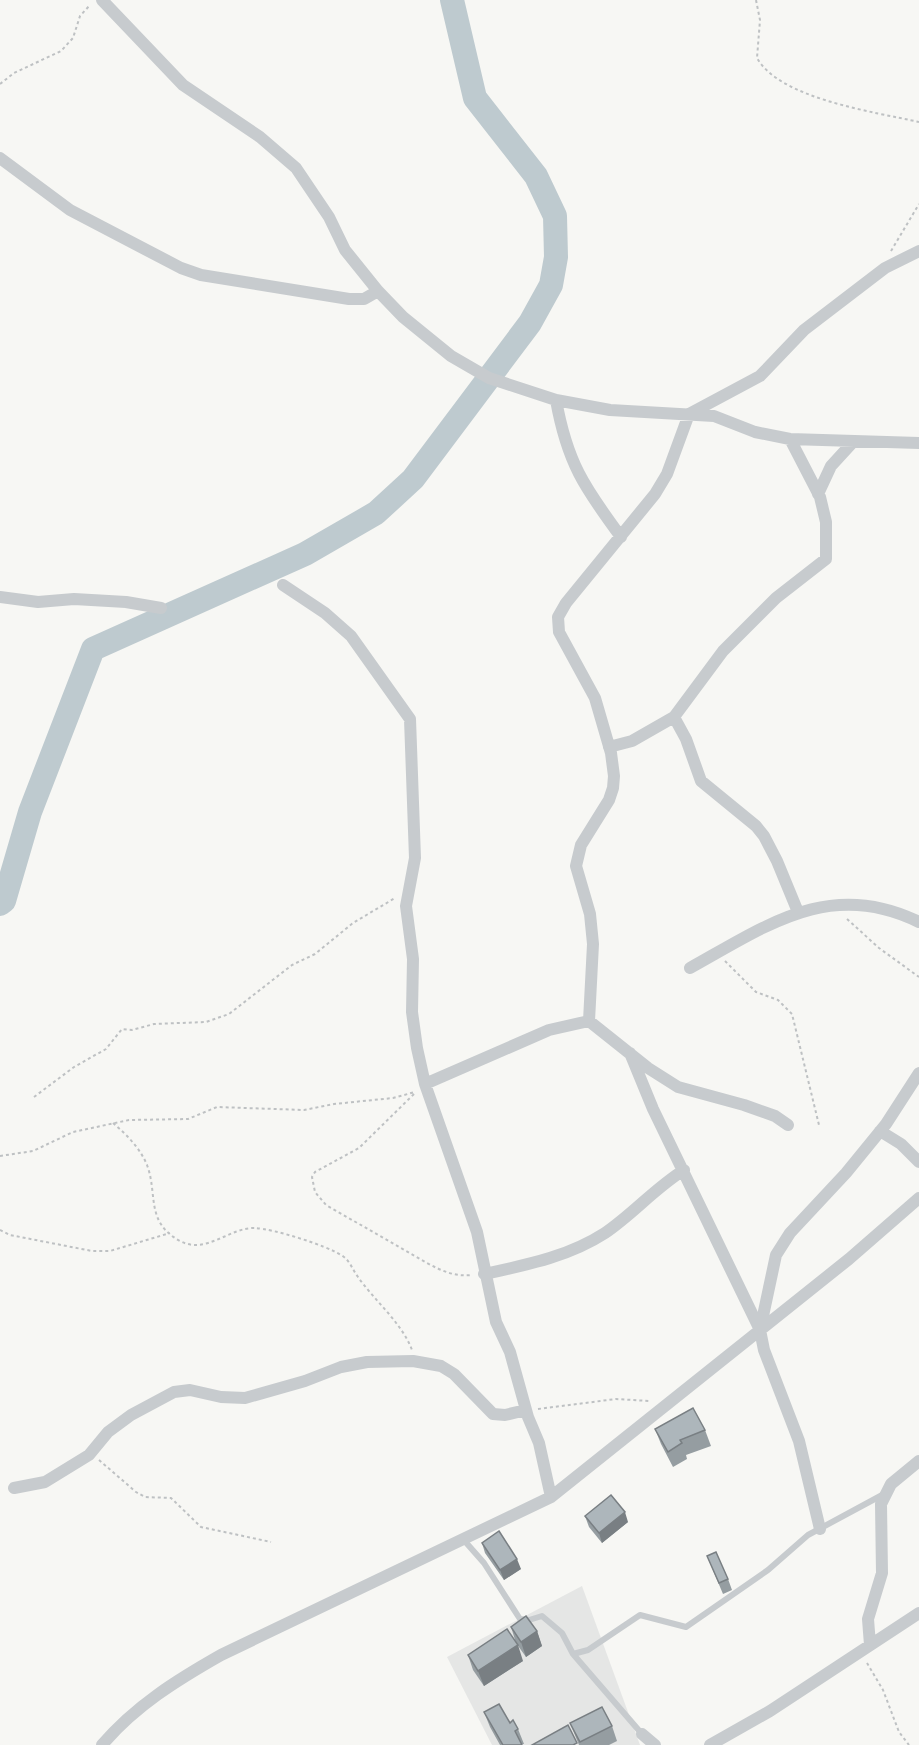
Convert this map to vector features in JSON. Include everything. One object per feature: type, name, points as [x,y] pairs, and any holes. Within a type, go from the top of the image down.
[{"type":"street","points":[[102,0],[183,85],[260,137],[296,168],[329,217],[345,250],[378,291],[426,338],[489,378],[556,400],[610,410],[714,417],[755,432],[790,439],[919,443]]},
{"type":"street","points":[[0,158],[70,210],[136,246],[201,275],[349,299],[364,299],[378,291]]},
{"type":"street","points":[[589,1021],[593,944],[590,915],[576,866],[581,845],[600,816],[614,788],[609,747],[595,698],[559,632],[558,617],[566,603],[621,537],[667,474],[689,414],[760,376],[804,330],[885,268],[919,251]]},
{"type":"street","points":[[556,400],[568,452],[590,495],[621,537]]},
{"type":"street","points":[[609,747],[632,741],[674,717],[723,651],[776,598],[826,559],[826,522],[818,494],[790,439]]},
{"type":"street","points":[[818,494],[831,466],[852,442]]},
{"type":"street","points":[[283,585],[325,613],[351,636],[410,719],[415,858],[406,906],[413,959],[412,1012],[420,1088],[477,1232],[484,1274],[496,1322],[510,1352],[526,1410],[545,1465],[551,1497]]},
{"type":"street","points":[[0,597],[39,602],[74,599],[126,602],[161,608]]},
{"type":"street","points":[[674,717],[701,781],[764,836],[798,912]]},
{"type":"street","points":[[690,968],[767,925],[798,912],[831,904],[869,906],[892,911],[919,922]]},
{"type":"street","points":[[589,1021],[678,1087],[744,1105],[775,1116],[788,1125]]},
{"type":"street","points":[[420,1088],[549,1030],[589,1021]]},
{"type":"street","points":[[630,1053],[653,1108],[760,1330],[764,1350],[799,1441],[820,1529]]},
{"type":"street","points":[[760,1330],[776,1255],[790,1233],[846,1173],[880,1131],[919,1073]]},
{"type":"street","points":[[880,1131],[901,1144],[919,1162]]},
{"type":"street","points":[[484,1274],[549,1260],[590,1241],[604,1233],[684,1170]]},
{"type":"street","points":[[102,1745],[139,1707],[184,1676],[462,1538],[551,1497],[760,1330],[919,1198]]},
{"type":"street","points":[[14,1488],[45,1482],[89,1455],[108,1432],[131,1415],[174,1392],[190,1390],[221,1397],[245,1398],[305,1381],[341,1367],[367,1362],[413,1361],[441,1366],[454,1374],[493,1414],[505,1415],[526,1410]]},
{"type":"street","points":[[870,1645],[868,1619],[882,1573],[880,1512],[885,1494],[900,1476],[919,1461]]},
{"type":"street","points":[[711,1745],[770,1711],[919,1613]]},
{"type":"street","points":[[642,1734],[655,1745]]},
{"type":"lane","points":[[573,1654],[588,1650],[640,1615],[686,1627],[768,1570],[802,1540],[885,1494]]},
{"type":"lane","points":[[462,1538],[483,1563],[520,1619],[525,1621],[542,1616],[550,1620],[562,1633],[573,1654],[642,1734]]},
{"type":"path","points":[[0,84],[14,73],[61,51],[73,38],[80,16],[94,0]]},
{"type":"path","points":[[756,0],[760,20],[757,58],[780,83],[800,92],[919,122]]},
{"type":"path","points":[[885,268],[893,246],[919,204]]},
{"type":"path","points":[[34,1098],[74,1068],[100,1054],[122,1029],[136,1030],[154,1024],[206,1022],[229,1014],[292,965],[315,954],[354,922],[392,899],[398,899],[406,906]]},
{"type":"path","points":[[831,904],[879,948],[919,977]]},
{"type":"path","points":[[717,953],[756,992],[778,1000],[792,1014],[819,1125]]},
{"type":"path","points":[[0,1156],[42,1149],[73,1132],[129,1120],[188,1119],[217,1107],[304,1110],[334,1104],[393,1098],[420,1088]]},
{"type":"path","points":[[420,1088],[359,1148],[315,1172],[312,1178],[315,1192],[326,1205],[442,1271],[462,1276],[484,1274]]},
{"type":"path","points":[[113,1123],[132,1141],[147,1164],[153,1209],[170,1233],[180,1241],[200,1244],[253,1228],[302,1239],[341,1255],[349,1262],[412,1347],[413,1361]]},
{"type":"path","points":[[0,1230],[10,1235],[92,1251],[110,1251],[170,1233]]},
{"type":"path","points":[[526,1410],[616,1399],[666,1405]]},
{"type":"path","points":[[89,1455],[103,1462],[136,1492],[146,1497],[171,1498],[201,1527],[271,1542]]},
{"type":"path","points":[[870,1645],[867,1655],[870,1669],[883,1690],[899,1732],[909,1745]]},
{"type":"shaded area","points":[[582,1586],[640,1745],[492,1745],[447,1657]]},
{"type":"building","points":[[693,1408],[705,1430],[680,1440],[682,1443],[668,1452],[655,1429]]},
{"type":"building","points":[[611,1495],[625,1512],[599,1533],[585,1516]]},
{"type":"building","points":[[499,1531],[517,1559],[500,1570],[482,1543]]},
{"type":"building","points":[[716,1552],[728,1579],[719,1583],[707,1556]]},
{"type":"building","points":[[526,1616],[537,1631],[521,1642],[511,1627]]},
{"type":"building","points":[[507,1629],[518,1645],[478,1671],[468,1655]]},
{"type":"building","points":[[499,1704],[510,1723],[513,1720],[518,1729],[515,1731],[522,1745],[503,1745],[484,1712]]},
{"type":"building","points":[[602,1707],[612,1726],[580,1742],[570,1723]]},
{"type":"building","points":[[568,1725],[577,1743],[573,1745],[532,1745]]},
{"type":"waterway","points":[[0,904],[4,901],[30,812],[93,649],[305,554],[376,513],[413,479],[530,323],[551,285],[556,257],[555,216],[536,176],[475,98],[452,0]]}]
